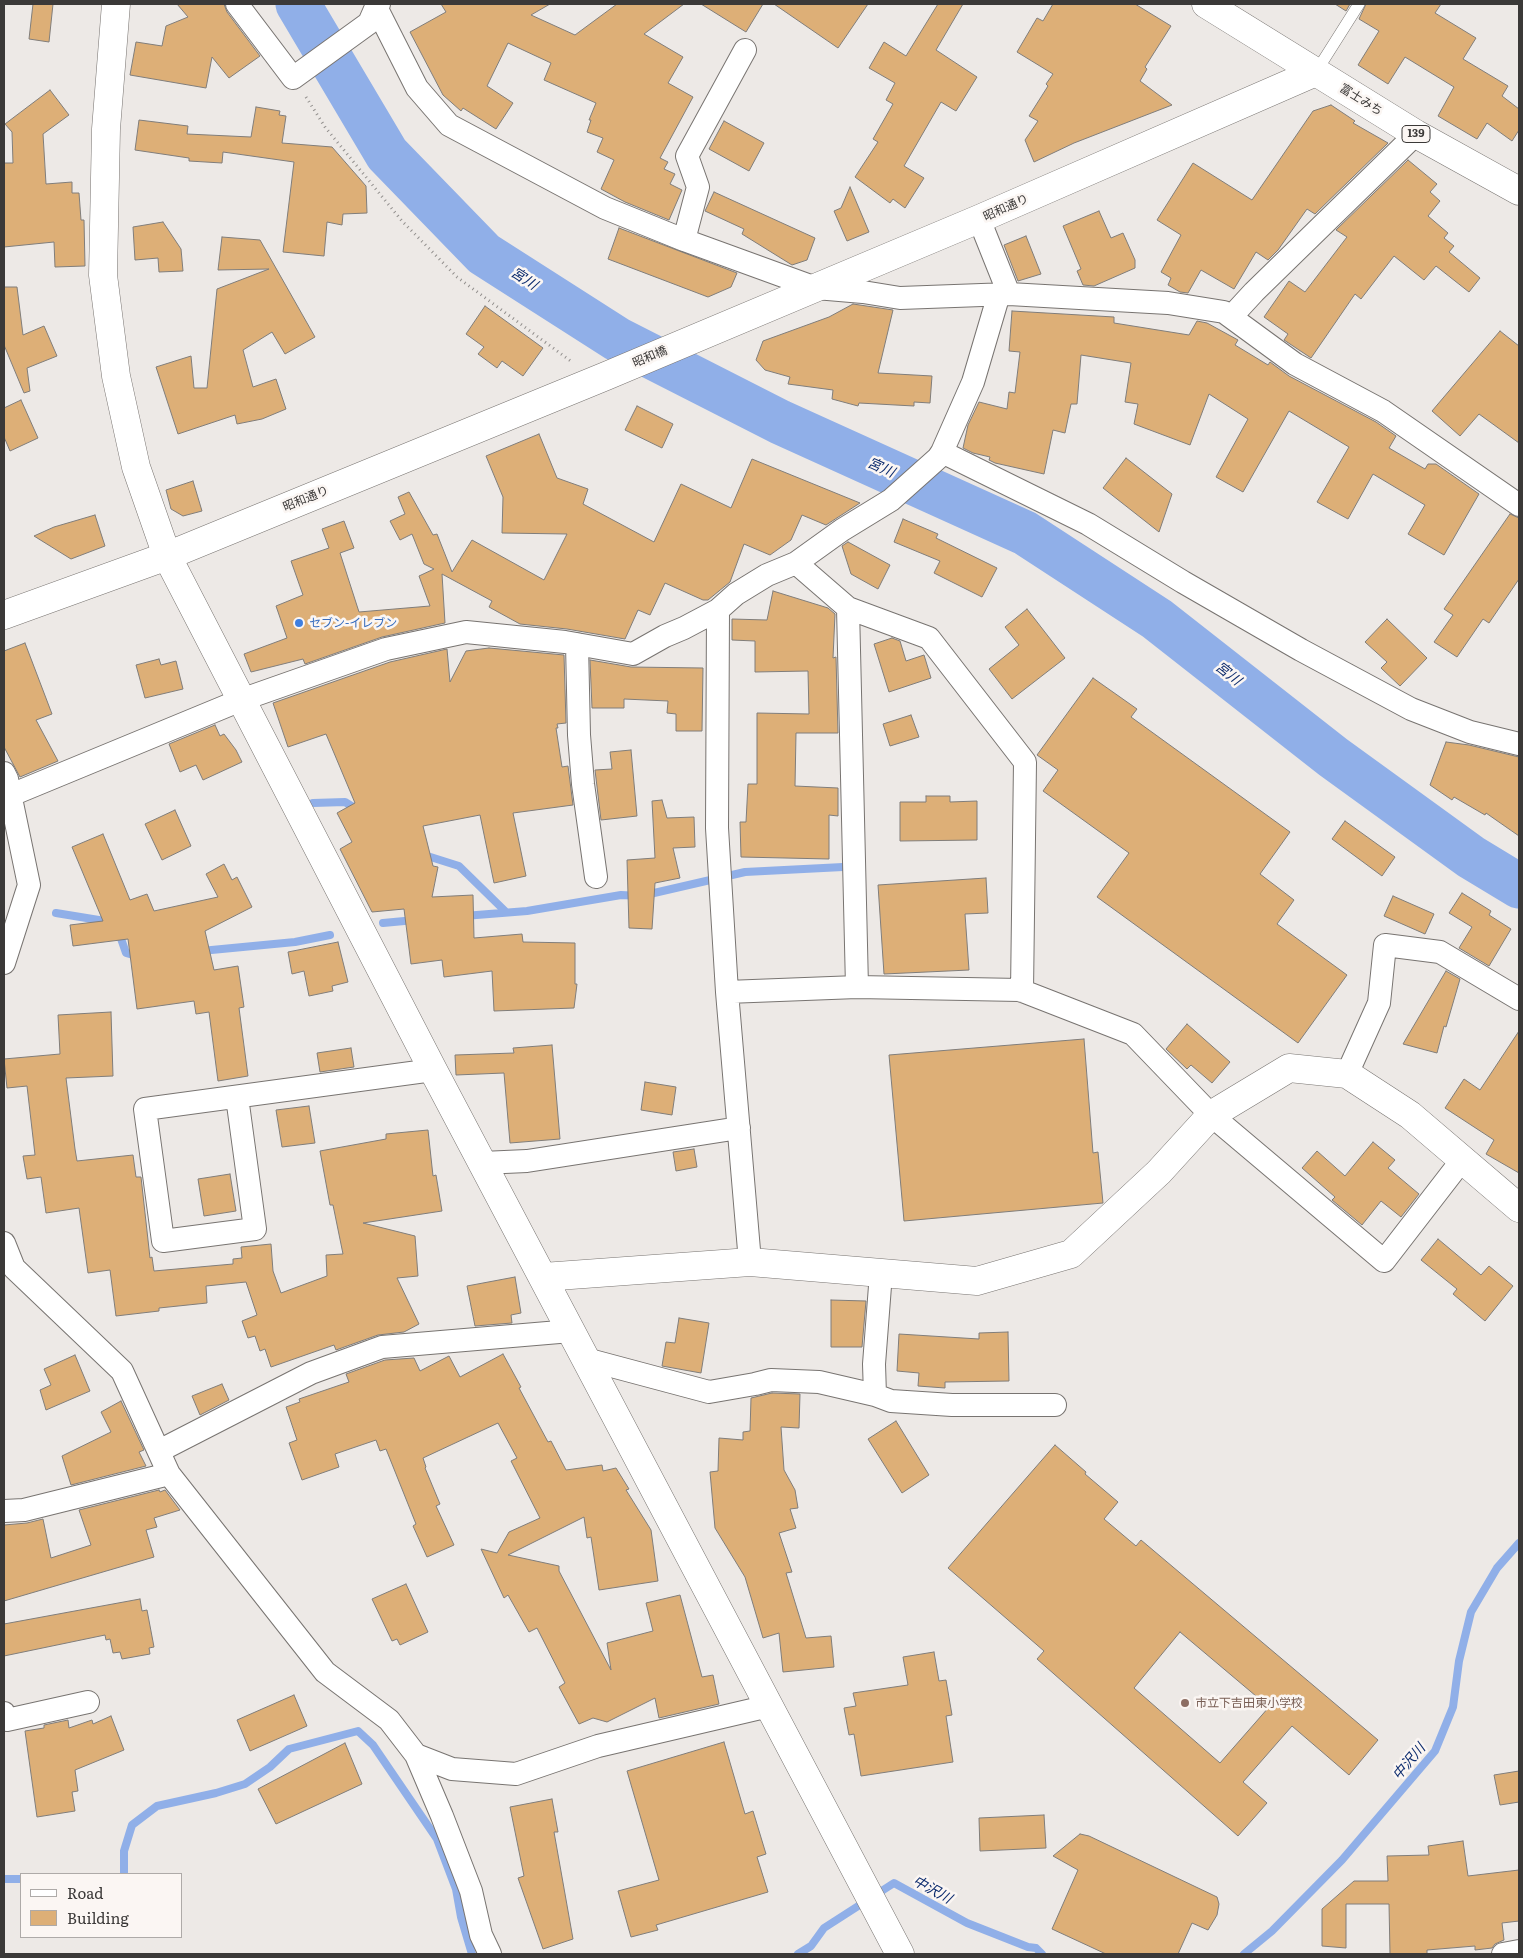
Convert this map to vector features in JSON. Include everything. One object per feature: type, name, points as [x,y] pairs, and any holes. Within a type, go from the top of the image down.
[{"type":"main road","points":[[116,4],[106,129],[103,275],[116,376],[136,466],[167,556],[433,1070],[900,1954]]},
{"type":"main road","name":"富士みち","points":[[1206,4],[1416,134],[1519,191]]},
{"type":"main road","name":"昭和通り","points":[[693,339],[979,220],[1316,72]]},
{"type":"main road","name":"昭和橋","points":[[599,379],[693,339]]},
{"type":"main road","name":"昭和通り","points":[[4,615],[167,556],[599,379]]},
{"type":"main road","points":[[543,1277],[750,1262],[977,1281],[1071,1254],[1160,1172],[1211,1116],[1289,1068],[1347,1074],[1410,1115],[1519,1208]]},
{"type":"street","points":[[237,4],[299,74],[375,11],[418,88],[449,125],[605,208],[684,240],[816,288],[863,292],[900,298],[1004,294],[1168,303],[1224,312],[1295,364],[1383,411],[1519,506]]},
{"type":"street","points":[[684,240],[698,187],[687,156],[744,50]]},
{"type":"street","points":[[1231,317],[1254,292],[1416,134]]},
{"type":"street","points":[[11,795],[240,700],[386,649],[466,632],[577,644],[633,654],[718,610],[736,594],[767,575],[796,563],[842,530],[891,500],[940,455],[973,382],[1004,294],[979,220]]},
{"type":"street","points":[[940,455],[1088,524],[1200,592],[1301,650],[1411,709],[1470,732],[1519,744]]},
{"type":"street","points":[[796,563],[848,608],[929,638],[1025,762],[1022,991]]},
{"type":"street","points":[[848,608],[857,986]]},
{"type":"street","points":[[718,610],[717,828],[727,992],[750,1262]]},
{"type":"street","points":[[577,644],[578,735],[596,877]]},
{"type":"street","points":[[4,773],[11,795],[12,843],[29,885],[4,963]]},
{"type":"street","points":[[1347,1074],[1379,1003],[1385,945],[1440,952],[1519,999]]},
{"type":"street","points":[[727,992],[857,986],[1022,991],[1133,1034],[1211,1116],[1384,1260],[1462,1160]]},
{"type":"street","points":[[237,1097],[255,1229],[163,1241],[145,1109],[433,1070]]},
{"type":"street","points":[[482,1163],[526,1161],[739,1128]]},
{"type":"street","points":[[4,1243],[14,1268],[122,1371],[170,1474],[325,1672],[389,1720],[416,1755],[471,1891],[480,1935],[490,1954]]},
{"type":"street","points":[[875,1395],[874,1364],[881,1273]]},
{"type":"street","points":[[159,1451],[310,1372],[382,1347],[571,1330]]},
{"type":"street","points":[[585,1357],[593,1362],[709,1392],[771,1380],[819,1382],[875,1395],[891,1401],[952,1404],[1055,1405]]},
{"type":"street","points":[[4,1511],[24,1510],[170,1474]]},
{"type":"street","points":[[4,1713],[7,1720],[88,1702]]},
{"type":"street","points":[[416,1755],[452,1769],[516,1774],[598,1746],[769,1706]]},
{"type":"street","points":[[1503,1954],[1519,1951]]},
{"type":"lane","points":[[1316,72],[1360,4]]},
{"type":"path","points":[[299,74],[325,126],[396,214],[457,277],[599,379]]},
{"type":"building","points":[[33,4],[53,4],[49,42],[29,39]]},
{"type":"building","points":[[177,4],[224,4],[227,12],[260,56],[229,78],[212,57],[206,88],[130,75],[136,42],[162,46],[166,26],[188,17]]},
{"type":"building","points":[[441,4],[550,4],[531,15],[575,35],[617,4],[684,4],[644,34],[683,57],[668,83],[693,97],[660,158],[668,162],[664,169],[675,174],[670,184],[682,190],[669,220],[625,202],[601,189],[614,160],[597,152],[603,138],[587,132],[591,120],[589,120],[596,103],[544,80],[551,63],[508,43],[487,86],[513,103],[496,129],[463,108],[461,111],[443,95],[410,32],[446,12]]},
{"type":"building","points":[[701,4],[763,4],[746,32]]},
{"type":"building","points":[[774,4],[868,4],[838,48]]},
{"type":"building","points":[[938,4],[963,4],[936,50],[977,77],[956,111],[941,102],[904,166],[924,178],[905,208],[893,199],[890,203],[855,177],[878,142],[873,139],[893,104],[886,100],[895,83],[869,68],[884,42],[906,56]]},
{"type":"building","points":[[1053,4],[1135,4],[1171,26],[1145,67],[1147,69],[1140,81],[1172,105],[1074,143],[1034,162],[1025,140],[1038,121],[1029,116],[1048,86],[1046,84],[1053,74],[1017,52],[1037,18],[1043,21]]},
{"type":"building","points":[[1335,4],[1350,4],[1346,11]]},
{"type":"building","points":[[1366,4],[1441,4],[1435,13],[1476,38],[1463,59],[1508,86],[1502,96],[1519,109],[1519,130],[1512,141],[1487,123],[1477,139],[1438,116],[1454,87],[1405,57],[1388,84],[1358,65],[1379,31],[1359,19]]},
{"type":"building","points":[[50,90],[69,115],[43,134],[46,184],[72,182],[72,193],[79,193],[81,220],[84,220],[85,266],[55,267],[54,242],[4,247],[4,163],[13,163],[12,132],[5,124]]},
{"type":"building","points":[[1331,105],[1355,121],[1353,123],[1388,143],[1315,214],[1307,209],[1278,250],[1268,260],[1256,252],[1234,289],[1201,270],[1188,293],[1180,292],[1168,285],[1171,278],[1161,272],[1181,235],[1157,220],[1193,163],[1252,200],[1313,111]]},
{"type":"building","points":[[256,107],[280,111],[279,115],[286,116],[282,143],[332,147],[366,186],[367,213],[343,214],[342,225],[327,222],[324,256],[283,252],[294,162],[223,152],[222,163],[189,161],[189,158],[135,150],[139,120],[188,126],[187,134],[251,137]]},
{"type":"building","points":[[724,121],[764,143],[749,171],[709,149]]},
{"type":"building","points":[[1408,160],[1437,184],[1430,192],[1440,201],[1428,216],[1448,233],[1444,238],[1454,246],[1449,252],[1480,278],[1469,292],[1436,266],[1424,280],[1394,256],[1361,299],[1355,294],[1311,358],[1284,340],[1288,334],[1264,317],[1289,281],[1305,292],[1347,237],[1336,230]]},
{"type":"building","points":[[850,187],[869,232],[847,241],[834,211],[841,208]]},
{"type":"building","points":[[714,192],[815,238],[807,260],[792,265],[742,234],[744,229],[705,211]]},
{"type":"building","points":[[1099,211],[1111,238],[1123,233],[1135,260],[1135,268],[1094,286],[1083,285],[1077,271],[1081,269],[1063,226]]},
{"type":"building","points":[[163,222],[181,249],[183,271],[159,272],[158,258],[135,260],[133,227]]},
{"type":"building","points":[[619,228],[737,273],[731,287],[708,297],[608,259]]},
{"type":"building","points":[[1026,236],[1041,274],[1018,281],[1004,245]]},
{"type":"building","points":[[222,237],[260,240],[315,337],[285,354],[272,332],[243,350],[253,387],[276,379],[286,409],[262,419],[237,424],[235,415],[178,434],[156,367],[191,356],[194,388],[207,388],[217,289],[269,269],[218,270]]},
{"type":"building","points":[[4,287],[17,287],[23,335],[44,326],[57,356],[27,368],[30,391],[24,393],[4,345]]},
{"type":"building","points":[[853,304],[893,310],[878,373],[932,376],[930,403],[914,402],[914,406],[859,403],[858,406],[832,399],[833,390],[788,384],[790,377],[765,370],[756,360],[763,341],[829,317]]},
{"type":"building","points":[[485,306],[543,348],[523,376],[502,361],[497,368],[478,354],[484,347],[466,334]]},
{"type":"building","points":[[1012,311],[1114,317],[1114,323],[1189,335],[1197,321],[1207,323],[1238,340],[1235,345],[1268,365],[1270,362],[1289,376],[1376,422],[1396,436],[1389,448],[1425,469],[1428,464],[1436,464],[1479,494],[1444,555],[1408,534],[1425,505],[1373,474],[1348,519],[1317,502],[1349,447],[1289,411],[1243,492],[1216,477],[1248,419],[1209,394],[1190,445],[1134,424],[1138,404],[1125,402],[1131,363],[1081,355],[1077,404],[1071,404],[1065,433],[1053,430],[1044,474],[995,463],[989,460],[990,457],[973,453],[963,448],[968,425],[979,402],[1007,409],[1009,392],[1015,393],[1020,352],[1009,351]]},
{"type":"building","points":[[1500,331],[1519,346],[1519,443],[1479,414],[1460,436],[1432,411]]},
{"type":"building","points":[[21,400],[38,438],[10,451],[4,437],[4,408]]},
{"type":"building","points":[[637,406],[673,424],[662,448],[625,430]]},
{"type":"building","points":[[539,434],[557,478],[588,489],[583,504],[654,542],[681,484],[731,508],[752,459],[860,503],[826,525],[802,515],[791,540],[770,555],[744,544],[730,582],[708,600],[703,600],[665,583],[650,615],[638,610],[625,639],[567,629],[520,624],[489,607],[492,601],[442,574],[445,623],[382,637],[305,664],[303,659],[251,672],[244,654],[287,638],[276,606],[303,595],[291,561],[329,548],[322,529],[344,521],[354,548],[340,553],[359,612],[430,606],[419,576],[434,569],[424,564],[412,534],[400,540],[390,521],[405,514],[398,497],[409,492],[433,535],[437,534],[452,572],[472,540],[544,580],[567,534],[502,533],[503,497],[486,456]]},
{"type":"building","points":[[1126,458],[1172,494],[1159,532],[1103,488]]},
{"type":"building","points":[[193,481],[202,511],[183,516],[171,509],[166,490]]},
{"type":"building","points":[[1510,514],[1519,518],[1519,579],[1489,623],[1483,619],[1457,657],[1434,642],[1453,615],[1444,609]]},
{"type":"building","points":[[95,515],[105,546],[71,559],[34,536],[54,527]]},
{"type":"building","points":[[903,519],[938,534],[936,538],[997,568],[982,597],[934,573],[940,561],[894,542]]},
{"type":"building","points":[[848,542],[890,565],[878,589],[851,574],[842,546]]},
{"type":"building","points":[[773,591],[828,608],[835,614],[833,658],[836,657],[838,733],[796,733],[795,786],[838,788],[838,816],[829,815],[829,859],[741,857],[740,822],[746,822],[748,784],[757,784],[757,713],[809,714],[808,671],[755,672],[755,641],[732,640],[732,619],[767,620]]},
{"type":"building","points":[[1027,609],[1065,658],[1012,699],[989,669],[1019,645],[1005,627]]},
{"type":"building","points":[[1387,619],[1427,658],[1400,686],[1381,668],[1387,662],[1365,642]]},
{"type":"building","points":[[892,638],[900,641],[906,661],[924,655],[931,678],[889,692],[874,644]]},
{"type":"building","points":[[25,643],[52,714],[36,720],[58,761],[20,777],[4,747],[4,651]]},
{"type":"building","points":[[489,648],[564,655],[566,723],[557,724],[558,728],[556,728],[562,767],[568,766],[573,805],[513,813],[526,876],[494,883],[480,815],[423,826],[433,866],[438,867],[432,897],[473,895],[474,938],[522,934],[523,942],[575,943],[575,984],[577,984],[574,1008],[494,1011],[492,971],[444,977],[442,960],[411,964],[404,909],[372,912],[340,849],[352,842],[337,813],[355,803],[326,734],[288,747],[273,703],[390,662],[447,649],[450,682],[466,651]]},
{"type":"building","points":[[159,659],[161,665],[176,661],[183,689],[145,698],[136,665]]},
{"type":"building","points":[[590,660],[631,667],[703,668],[702,731],[676,731],[676,714],[667,713],[668,701],[624,699],[624,708],[592,708]]},
{"type":"building","points":[[1093,678],[1137,709],[1131,717],[1290,832],[1260,874],[1294,900],[1277,924],[1347,975],[1298,1043],[1097,897],[1129,853],[1043,791],[1058,770],[1037,755]]},
{"type":"building","points":[[911,715],[919,737],[890,746],[883,724]]},
{"type":"building","points":[[215,725],[220,736],[224,734],[242,762],[203,780],[196,765],[180,772],[169,744]]},
{"type":"building","points":[[1446,742],[1469,745],[1519,757],[1519,836],[1486,813],[1485,815],[1454,797],[1452,800],[1430,785]]},
{"type":"building","points":[[631,750],[637,816],[601,820],[595,770],[612,769],[610,752]]},
{"type":"building","points":[[926,796],[950,796],[950,802],[977,801],[977,840],[900,841],[900,802],[926,802]]},
{"type":"building","points":[[662,800],[667,818],[694,817],[695,847],[673,848],[680,878],[655,883],[652,929],[629,928],[627,860],[655,858],[652,801]]},
{"type":"building","points":[[175,810],[191,846],[162,860],[145,824]]},
{"type":"building","points":[[1345,821],[1395,857],[1382,876],[1332,839]]},
{"type":"building","points":[[103,834],[130,900],[147,894],[154,911],[218,897],[206,874],[224,864],[232,880],[237,877],[252,907],[205,931],[214,970],[238,966],[244,1007],[239,1008],[248,1076],[218,1081],[209,1012],[196,1014],[194,1001],[137,1009],[128,939],[73,946],[70,925],[103,921],[72,847]]},
{"type":"building","points":[[986,878],[988,913],[965,914],[969,970],[884,974],[878,885]]},
{"type":"building","points":[[1462,893],[1491,911],[1489,915],[1511,929],[1489,966],[1459,948],[1472,927],[1449,913]]},
{"type":"building","points":[[1393,896],[1434,914],[1425,934],[1384,916]]},
{"type":"building","points":[[338,942],[348,982],[332,986],[333,991],[309,996],[304,971],[292,974],[288,952]]},
{"type":"building","points":[[1446,971],[1460,979],[1437,1053],[1403,1044]]},
{"type":"building","points":[[111,1012],[113,1076],[66,1078],[75,1149],[77,1161],[133,1155],[136,1177],[141,1177],[150,1258],[152,1257],[154,1271],[233,1264],[233,1259],[242,1258],[241,1247],[271,1244],[273,1271],[281,1293],[327,1276],[326,1255],[343,1254],[333,1205],[330,1205],[320,1151],[386,1139],[386,1134],[428,1130],[433,1176],[436,1175],[442,1211],[363,1223],[415,1236],[418,1276],[397,1278],[419,1324],[404,1332],[378,1335],[336,1350],[334,1345],[271,1367],[265,1349],[260,1351],[255,1336],[248,1338],[242,1321],[257,1315],[246,1282],[206,1286],[207,1303],[159,1308],[159,1311],[116,1316],[110,1270],[88,1273],[79,1208],[46,1213],[41,1177],[27,1179],[23,1156],[35,1155],[27,1086],[7,1088],[4,1059],[60,1054],[58,1015]]},
{"type":"building","points":[[1187,1024],[1230,1062],[1212,1083],[1191,1065],[1187,1069],[1166,1049]]},
{"type":"building","points":[[1519,1031],[1519,1173],[1486,1154],[1494,1140],[1445,1108],[1464,1079],[1480,1090]]},
{"type":"building","points":[[1084,1039],[1093,1153],[1098,1152],[1103,1203],[904,1221],[889,1055]]},
{"type":"building","points":[[552,1045],[560,1139],[510,1143],[504,1073],[456,1075],[455,1055],[514,1053],[513,1048]]},
{"type":"building","points":[[351,1048],[354,1067],[320,1072],[317,1053]]},
{"type":"building","points":[[645,1082],[676,1087],[672,1115],[641,1110]]},
{"type":"building","points":[[309,1106],[315,1143],[282,1147],[276,1110]]},
{"type":"building","points":[[1373,1142],[1395,1160],[1388,1168],[1419,1194],[1401,1217],[1381,1201],[1362,1225],[1332,1200],[1335,1197],[1302,1168],[1317,1151],[1345,1176]]},
{"type":"building","points":[[694,1149],[697,1167],[676,1171],[673,1152]]},
{"type":"building","points":[[230,1174],[236,1211],[204,1216],[198,1179]]},
{"type":"building","points":[[1438,1239],[1481,1275],[1489,1266],[1513,1286],[1485,1321],[1453,1294],[1457,1289],[1421,1260]]},
{"type":"building","points":[[515,1277],[521,1313],[511,1315],[512,1323],[475,1326],[467,1286]]},
{"type":"building","points":[[831,1300],[866,1301],[862,1347],[831,1347]]},
{"type":"building","points":[[679,1318],[709,1323],[701,1373],[662,1366],[666,1342],[675,1343]]},
{"type":"building","points":[[1008,1332],[1009,1381],[945,1382],[945,1388],[918,1386],[919,1373],[897,1371],[899,1334],[979,1339],[979,1333]]},
{"type":"building","points":[[503,1354],[548,1442],[551,1441],[566,1470],[602,1465],[603,1471],[616,1468],[629,1489],[626,1490],[651,1530],[658,1581],[599,1590],[591,1537],[587,1538],[584,1517],[508,1555],[559,1566],[559,1571],[611,1670],[607,1643],[653,1631],[646,1603],[680,1595],[702,1677],[713,1675],[719,1704],[659,1718],[655,1698],[607,1722],[593,1718],[579,1724],[559,1687],[565,1683],[537,1628],[529,1632],[508,1595],[504,1598],[481,1549],[497,1553],[509,1532],[540,1518],[511,1461],[517,1458],[498,1423],[423,1458],[425,1468],[440,1504],[436,1506],[454,1545],[427,1557],[413,1526],[416,1524],[386,1449],[380,1451],[376,1440],[335,1454],[339,1467],[302,1480],[289,1443],[297,1440],[286,1407],[300,1402],[299,1399],[349,1382],[346,1374],[385,1360],[414,1358],[420,1371],[449,1356],[460,1377]]},
{"type":"building","points":[[75,1355],[90,1391],[46,1410],[40,1390],[51,1385],[44,1369]]},
{"type":"building","points":[[222,1384],[229,1400],[200,1415],[192,1396]]},
{"type":"building","points":[[772,1393],[800,1394],[799,1428],[781,1427],[784,1470],[795,1490],[798,1508],[790,1509],[796,1528],[779,1533],[792,1572],[786,1573],[806,1638],[831,1636],[834,1667],[783,1672],[779,1633],[763,1638],[745,1577],[715,1528],[710,1472],[718,1471],[719,1438],[743,1440],[743,1432],[750,1431],[751,1398]]},
{"type":"building","points":[[121,1401],[144,1450],[139,1452],[146,1466],[71,1485],[62,1456],[111,1432],[101,1412]]},
{"type":"building","points":[[896,1421],[929,1475],[902,1493],[868,1439]]},
{"type":"building","points":[[1055,1445],[1118,1502],[1104,1519],[1136,1546],[1141,1540],[1378,1740],[1349,1775],[1292,1726],[1243,1782],[1267,1803],[1238,1836],[1037,1659],[1044,1651],[948,1568]],"holes":[[[1180,1632],[1269,1707],[1220,1763],[1134,1688]]]},
{"type":"building","points":[[159,1490],[160,1492],[165,1490],[180,1510],[154,1518],[157,1527],[146,1530],[154,1557],[4,1601],[4,1525],[27,1523],[43,1519],[51,1558],[91,1545],[79,1510]]},
{"type":"building","points":[[406,1584],[428,1632],[400,1645],[397,1639],[392,1641],[372,1599]]},
{"type":"building","points":[[140,1599],[142,1611],[147,1610],[154,1647],[149,1648],[150,1654],[122,1659],[120,1652],[113,1653],[110,1639],[106,1640],[105,1635],[4,1656],[4,1624]]},
{"type":"building","points":[[934,1652],[939,1681],[946,1680],[952,1715],[946,1716],[953,1762],[861,1776],[854,1734],[849,1735],[844,1708],[856,1706],[853,1693],[908,1685],[903,1657]]},
{"type":"building","points":[[294,1695],[307,1726],[250,1751],[237,1720]]},
{"type":"building","points":[[111,1716],[124,1750],[75,1770],[78,1791],[72,1792],[75,1811],[37,1817],[25,1731],[44,1728],[44,1725],[68,1720],[69,1728],[92,1720],[93,1724]]},
{"type":"building","points":[[724,1742],[745,1814],[753,1811],[766,1854],[757,1857],[768,1892],[656,1925],[658,1930],[631,1937],[618,1891],[659,1880],[627,1771]]},
{"type":"building","points":[[345,1743],[362,1784],[276,1824],[258,1789]]},
{"type":"building","points":[[1519,1771],[1519,1802],[1500,1805],[1494,1775]]},
{"type":"building","points":[[552,1799],[558,1832],[554,1832],[573,1939],[543,1949],[518,1878],[524,1876],[510,1807]]},
{"type":"building","points":[[1044,1815],[1046,1848],[980,1851],[979,1818]]},
{"type":"building","points":[[1080,1834],[1089,1836],[1217,1897],[1219,1904],[1217,1915],[1208,1930],[1192,1923],[1178,1954],[1106,1954],[1052,1929],[1078,1870],[1053,1856]]},
{"type":"building","points":[[1463,1841],[1468,1876],[1519,1870],[1519,1921],[1502,1923],[1504,1940],[1495,1944],[1492,1948],[1475,1950],[1475,1946],[1427,1950],[1427,1954],[1390,1954],[1389,1904],[1346,1904],[1346,1948],[1322,1946],[1322,1909],[1354,1881],[1388,1881],[1387,1856],[1429,1855],[1428,1846]]},
{"type":"waterway","name":"宮川","points":[[298,4],[387,154],[484,254],[617,339],[780,422],[1025,533],[1157,619],[1333,757],[1471,857],[1519,886]]},
{"type":"waterway","points":[[313,803],[345,802],[358,810]]},
{"type":"waterway","points":[[421,854],[459,866],[506,912]]},
{"type":"waterway","points":[[464,916],[527,911],[621,895],[641,896],[745,872],[843,867]]},
{"type":"waterway","points":[[56,913],[111,922]]},
{"type":"waterway","points":[[383,923],[415,920]]},
{"type":"waterway","points":[[118,930],[126,953],[140,957]]},
{"type":"waterway","points":[[201,951],[295,942],[330,935]]},
{"type":"waterway","name":"中沢川","points":[[1244,1954],[1272,1931],[1342,1860],[1435,1751],[1453,1707],[1459,1661],[1471,1612],[1497,1568],[1519,1543]]},
{"type":"waterway","points":[[124,1873],[124,1851],[132,1825],[157,1806],[216,1793],[245,1784],[270,1767],[289,1749],[358,1731],[373,1745],[437,1839],[456,1889],[461,1917],[472,1954]]},
{"type":"waterway","points":[[4,1879],[20,1879]]},
{"type":"waterway","name":"中沢川","points":[[798,1954],[811,1946],[824,1928],[894,1883],[967,1923],[1028,1947],[1036,1948],[1042,1954]]},
{"type":"place","name":"セブン-イレブン","points":[[299,623]]},
{"type":"place","name":"市立下吉田東小学校","points":[[1185,1703]]}]
